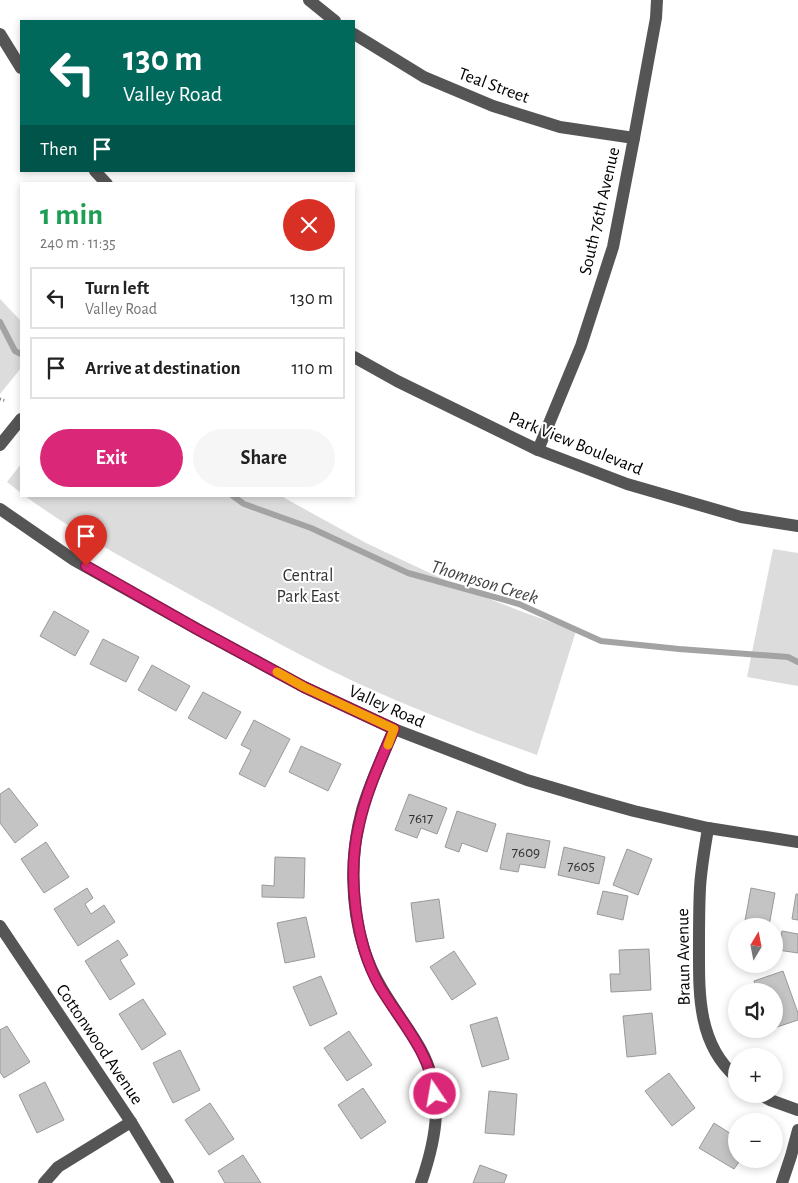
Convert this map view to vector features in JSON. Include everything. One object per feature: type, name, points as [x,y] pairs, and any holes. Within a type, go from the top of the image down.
[{"type":"street","points":[[309,0],[334,20]]},
{"type":"street","name":"South 76th Avenue","points":[[538,450],[581,346],[612,247],[656,18],[657,0]]},
{"type":"street","points":[[0,34],[20,66]]},
{"type":"street","name":"Teal Street","points":[[355,35],[424,77],[493,106],[560,127],[634,138]]},
{"type":"street","points":[[96,172],[105,182]]},
{"type":"street","name":"Park View Boulevard","points":[[355,358],[398,381],[538,450],[627,484],[742,517],[798,526]]},
{"type":"street","points":[[0,445],[20,420]]},
{"type":"street","name":"Valley Road","points":[[0,509],[74,560],[181,620],[304,687],[394,729],[526,780],[626,809],[708,828],[798,842]]},
{"type":"street","points":[[394,729],[370,789],[358,827],[355,846],[354,885],[359,929],[371,967],[380,986],[419,1046],[434,1081],[436,1121],[432,1147],[421,1183]]},
{"type":"street","name":"Braun Avenue","points":[[708,828],[700,897],[700,1000],[705,1025],[714,1050],[728,1068]]},
{"type":"street","name":"Cottonwood Avenue","points":[[0,926],[131,1122],[168,1183]]},
{"type":"street","points":[[778,1103],[798,1110]]},
{"type":"street","points":[[44,1183],[58,1167],[131,1122]]},
{"type":"street","points":[[782,1183],[792,1156],[798,1130]]},
{"type":"path","points":[[0,399],[6,401]]},
{"type":"green space","points":[[0,299],[20,320],[20,369],[0,394]]},
{"type":"green space","points":[[20,465],[20,492],[7,482]]},
{"type":"green space","name":"Central Park East","points":[[26,497],[283,497],[366,543],[469,591],[576,631],[537,755],[422,711],[314,662],[108,549]]},
{"type":"green space","points":[[773,549],[798,553],[798,686],[747,677]]},
{"type":"building","points":[[54,611],[89,631],[75,656],[40,636]]},
{"type":"building","points":[[103,639],[139,657],[126,682],[90,664]]},
{"type":"building","points":[[152,665],[190,686],[176,711],[138,690]]},
{"type":"building","points":[[203,692],[241,712],[226,739],[188,718]]},
{"type":"building","points":[[254,720],[290,739],[265,787],[239,774],[251,750],[241,745]]},
{"type":"building","points":[[301,746],[341,764],[328,791],[289,772]]},
{"type":"building","points":[[9,788],[38,825],[15,843],[0,823],[0,794]]},
{"type":"building","points":[[409,794],[447,808],[437,834],[421,828],[417,838],[395,830]]},
{"type":"building","points":[[457,811],[496,824],[487,852],[462,843],[459,852],[445,847]]},
{"type":"building","points":[[507,833],[550,841],[545,868],[520,864],[518,872],[500,869]]},
{"type":"building","points":[[46,842],[69,877],[44,893],[21,859]]},
{"type":"building","points":[[564,847],[605,857],[599,884],[558,875]]},
{"type":"building","points":[[627,849],[652,859],[638,895],[613,885]]},
{"type":"building","points":[[275,857],[305,858],[304,898],[262,897],[262,885],[274,886]]},
{"type":"building","points":[[87,888],[93,898],[85,904],[91,914],[104,905],[115,922],[78,946],[54,909]]},
{"type":"building","points":[[751,888],[775,893],[770,918],[745,918]]},
{"type":"building","points":[[603,891],[628,896],[623,920],[597,914]]},
{"type":"building","points":[[796,894],[798,894],[798,920],[792,919]]},
{"type":"building","points":[[439,899],[444,938],[416,942],[411,903]]},
{"type":"building","points":[[306,917],[315,957],[285,963],[277,923]]},
{"type":"building","points":[[783,931],[798,934],[798,953],[783,951]]},
{"type":"building","points":[[118,940],[128,955],[120,960],[135,984],[110,1000],[85,961]]},
{"type":"building","points":[[649,949],[651,990],[611,992],[610,974],[620,974],[619,950]]},
{"type":"building","points":[[454,951],[476,984],[452,1000],[430,967]]},
{"type":"building","points":[[783,971],[798,1013],[798,1020],[783,1025],[783,983],[755,983],[754,981],[777,973],[783,973]]},
{"type":"building","points":[[321,976],[337,1014],[310,1026],[293,987]]},
{"type":"building","points":[[143,999],[166,1034],[142,1050],[119,1014]]},
{"type":"building","points":[[652,1013],[656,1054],[627,1057],[623,1016]]},
{"type":"building","points":[[497,1017],[509,1059],[482,1067],[470,1025]]},
{"type":"building","points":[[7,1026],[30,1062],[4,1078],[0,1072],[0,1030]]},
{"type":"building","points":[[349,1031],[372,1065],[347,1081],[324,1048]]},
{"type":"building","points":[[180,1050],[200,1090],[173,1103],[153,1063]]},
{"type":"building","points":[[669,1073],[695,1108],[672,1126],[645,1091]]},
{"type":"building","points":[[45,1082],[64,1120],[37,1133],[19,1095]]},
{"type":"building","points":[[363,1088],[386,1122],[361,1139],[338,1105]]},
{"type":"building","points":[[489,1091],[517,1094],[514,1135],[485,1133]]},
{"type":"building","points":[[210,1103],[234,1139],[209,1155],[185,1120]]},
{"type":"building","points":[[714,1123],[728,1132],[728,1165],[699,1148]]},
{"type":"building","points":[[243,1155],[261,1183],[225,1183],[218,1171]]},
{"type":"building","points":[[480,1165],[507,1175],[504,1183],[473,1183]]},
{"type":"waterway","name":"Thompson Creek","points":[[0,322],[15,351],[20,354]]},
{"type":"waterway","name":"Thompson Creek","points":[[234,497],[244,504],[311,528],[408,573],[519,604],[601,641],[788,657],[798,662]]},
{"type":"slow traffic","points":[[277,672],[304,687],[394,729],[388,745]]},
{"type":"route","points":[[86,566],[304,687],[394,729],[363,808],[358,827],[354,867],[356,908],[359,929],[374,973],[380,986],[419,1046],[434,1081],[435,1094]]}]
